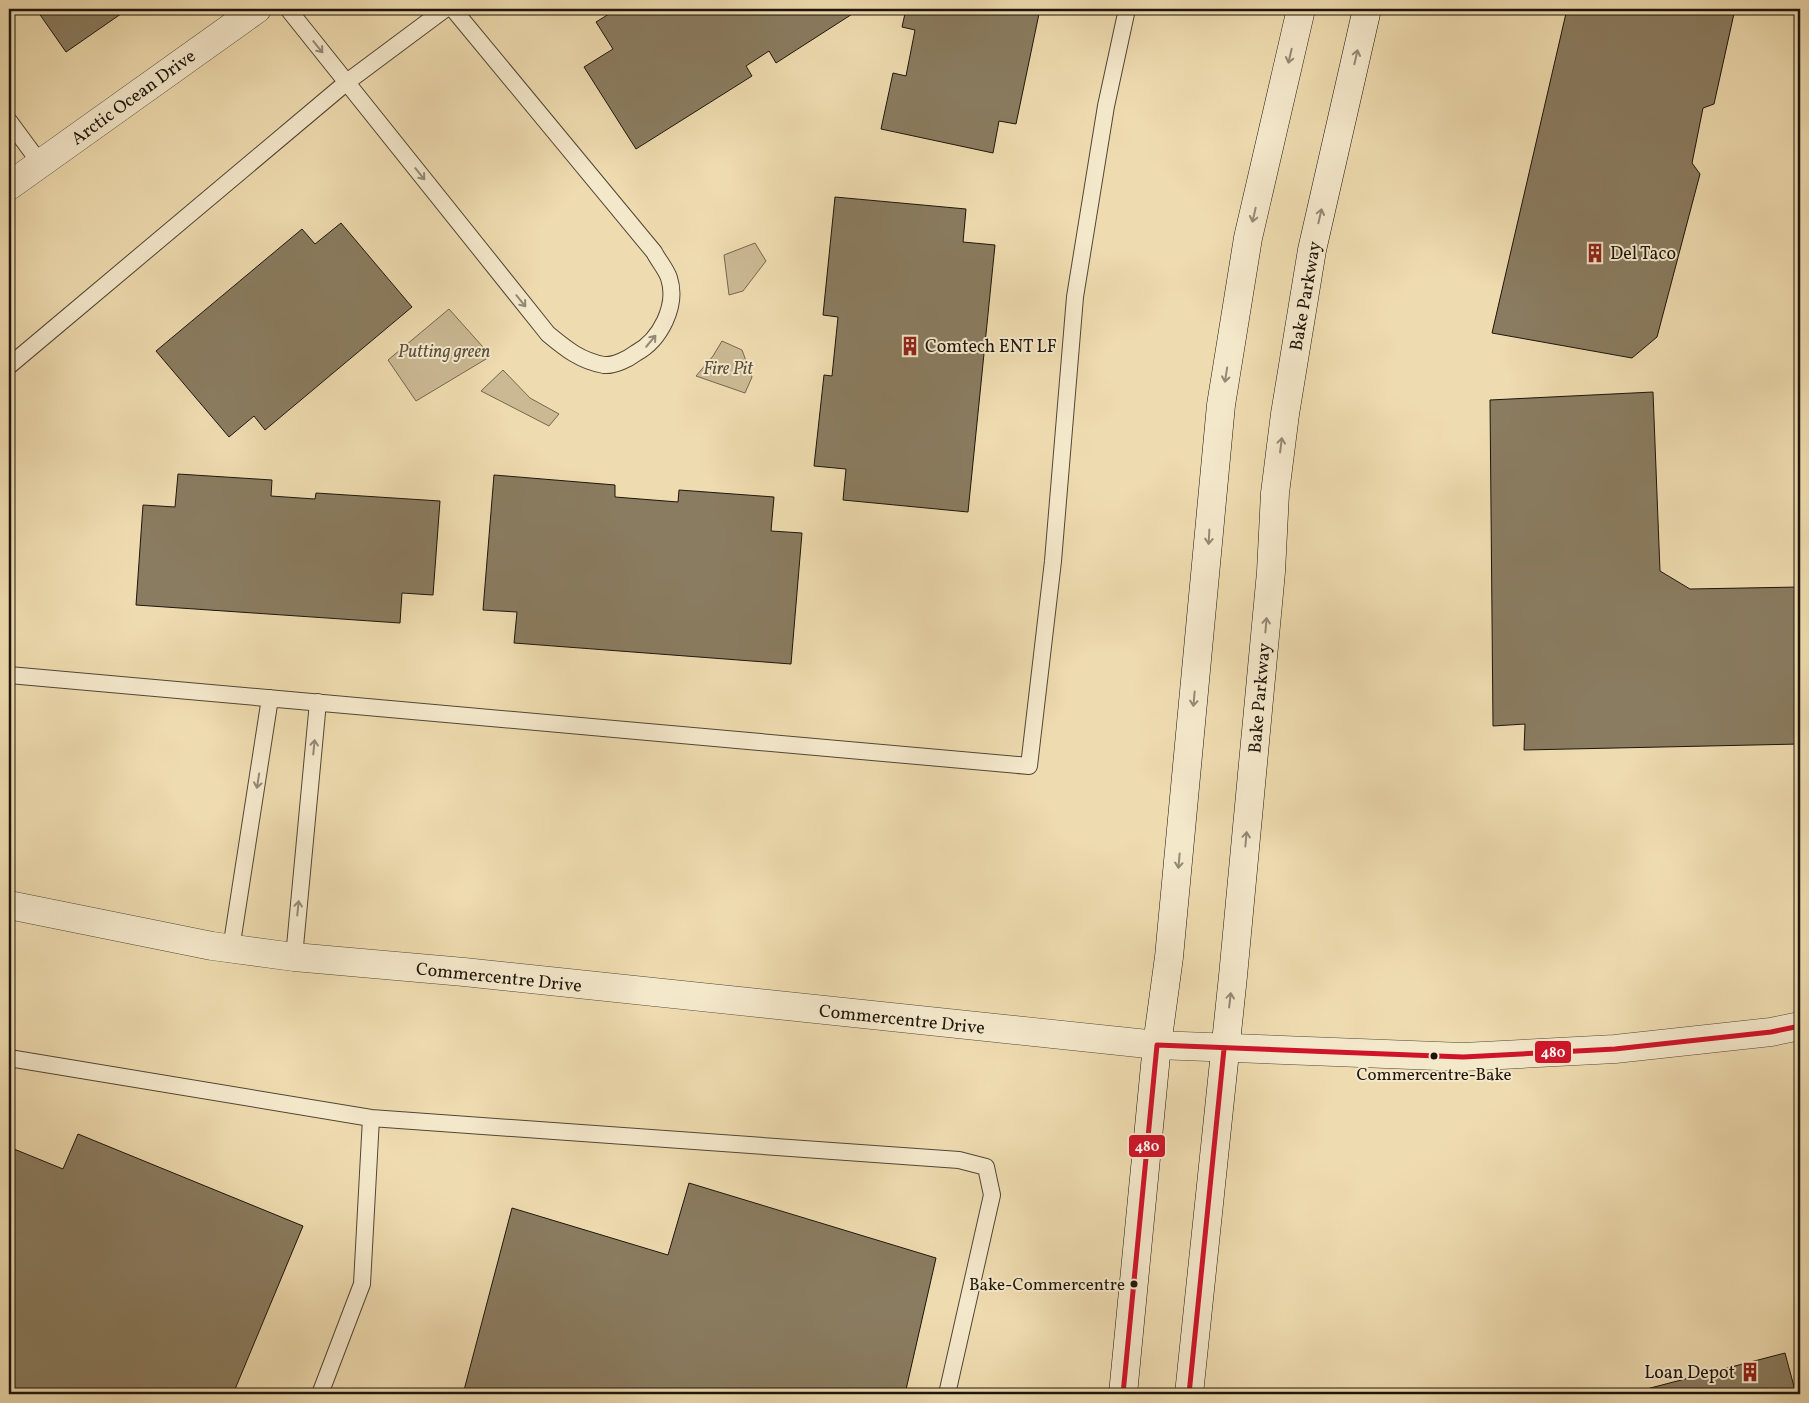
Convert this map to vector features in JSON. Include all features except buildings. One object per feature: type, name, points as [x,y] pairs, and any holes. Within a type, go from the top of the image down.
[{"type":"main road","name":"Arctic Ocean Drive","points":[[9,186],[257,9]]},
{"type":"main road","points":[[1122,1394],[1157,1045],[1170,957],[1220,405],[1248,238],[1301,9]]},
{"type":"main road","name":"Bake Parkway","points":[[1189,1394],[1285,414],[1312,250],[1367,9]]},
{"type":"main road","name":"Commercentre Drive","points":[[9,905],[132,932],[232,949],[294,957],[464,972],[1157,1045],[1462,1057],[1615,1049],[1771,1032],[1800,1026]]},
{"type":"lane","points":[[288,9],[548,334],[576,357],[606,365],[626,360],[645,348],[662,328],[671,304],[669,279],[654,252],[453,9]]},
{"type":"lane","points":[[9,366],[346,82],[445,9]]},
{"type":"lane","points":[[9,674],[1029,766],[1053,561],[1075,296],[1106,106],[1127,9]]},
{"type":"lane","points":[[9,121],[40,164]]},
{"type":"lane","points":[[232,949],[270,698]]},
{"type":"lane","points":[[294,957],[318,702]]},
{"type":"lane","points":[[9,1058],[371,1118],[959,1160],[986,1167],[992,1195],[947,1394]]},
{"type":"lane","points":[[320,1394],[362,1284],[371,1118]]},
{"type":"green space","points":[[755,243],[766,261],[743,291],[729,295],[724,255]]},
{"type":"green space","name":"Putting green","points":[[449,309],[491,356],[416,401],[388,360]]},
{"type":"green space","name":"Fire Pit","points":[[722,341],[742,350],[752,377],[745,393],[696,376],[713,356]]},
{"type":"green space","points":[[503,370],[530,398],[559,414],[549,426],[481,391]]},
{"type":"transit line","name":"480","points":[[1123,1394],[1157,1045],[1463,1057],[1615,1049],[1771,1032],[1800,1026]]},
{"type":"transit line","name":"480","points":[[1189,1394],[1224,1049]]},
{"type":"place","name":"Del Taco","points":[[1595,253]]},
{"type":"place","name":"Comtech ENT LF","points":[[910,346]]},
{"type":"place","name":"Commercentre-Bake","points":[[1434,1056]]},
{"type":"place","name":"Bake-Commercentre","points":[[1134,1284]]},
{"type":"place","name":"Loan Depot","points":[[1750,1372]]}]
